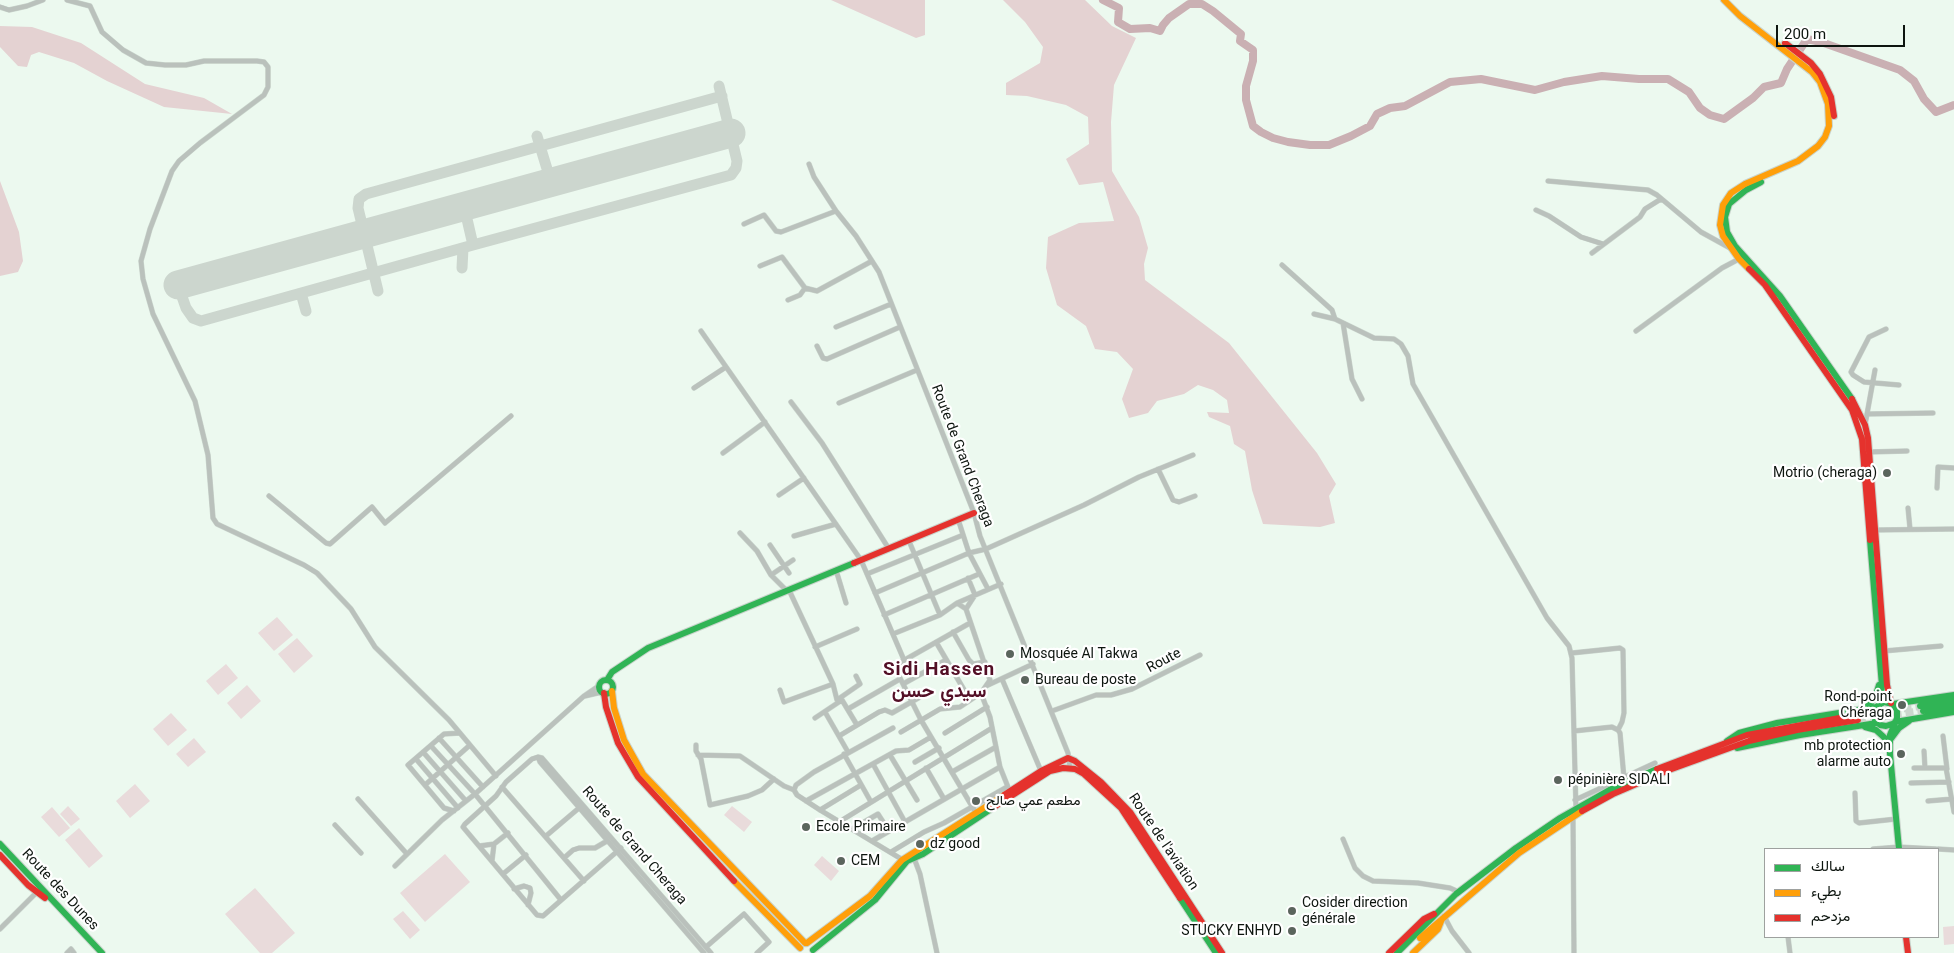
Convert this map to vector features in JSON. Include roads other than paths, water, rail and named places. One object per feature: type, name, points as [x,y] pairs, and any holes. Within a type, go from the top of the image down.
[{"type":"main road","points":[[1724,0],[1740,16],[1782,44]]},
{"type":"main road","points":[[1730,0],[1746,16],[1809,65],[1825,80],[1834,107],[1834,122],[1828,140],[1820,150],[1805,162],[1759,183],[1732,200],[1726,213],[1726,227],[1728,236],[1734,246],[1780,296],[1857,407],[1869,452],[1888,689],[1892,704],[1898,714],[1889,740],[1899,848]]},
{"type":"main road","points":[[1809,65],[1820,82],[1828,104],[1829,126],[1825,137],[1814,150],[1804,157],[1731,193],[1720,212],[1721,231],[1739,259],[1776,299],[1862,426],[1882,693],[1874,714],[1889,740]]},
{"type":"main road","points":[[603,693],[620,667],[648,648],[974,513]]},
{"type":"main road","points":[[1865,709],[1873,701],[1877,692],[1881,670]]},
{"type":"main road","points":[[610,685],[603,681],[600,685],[606,707],[618,743],[638,777],[799,951],[806,943],[841,920],[870,896],[905,861],[976,813],[1050,771],[1070,768],[1084,774],[1116,802],[1126,814],[1216,953]]},
{"type":"main road","points":[[610,685],[621,733],[630,754],[643,774],[765,903],[806,943],[811,944],[812,951]]},
{"type":"main road","points":[[1724,746],[1739,733],[1766,725],[1865,709],[1878,705],[1954,695]]},
{"type":"main road","points":[[1954,701],[1922,708],[1954,707]]},
{"type":"main road","points":[[1404,953],[1442,916],[1459,892],[1530,838],[1574,812],[1650,777],[1724,746],[1773,734],[1858,720],[1889,725],[1895,722],[1954,712]]},
{"type":"main road","points":[[1889,740],[1899,728],[1914,719]]},
{"type":"main road","points":[[1858,720],[1889,740]]},
{"type":"main road","points":[[812,951],[875,900],[905,861],[914,858],[1008,789],[1062,759],[1070,759]]},
{"type":"main road","name":"Route de l'aviation","points":[[1070,759],[1082,766],[1113,792],[1130,812],[1222,953]]},
{"type":"main road","points":[[1397,953],[1519,853],[1574,812]]},
{"type":"main road","name":"Route des Dunes","points":[[0,844],[96,953]]},
{"type":"main road","name":"Route des Dunes","points":[[0,855],[28,885],[39,890],[102,953]]},
{"type":"main road","points":[[1389,953],[1424,919],[1442,916]]},
{"type":"main road","points":[[1413,953],[1438,929],[1442,916]]},
{"type":"main road","points":[[1906,938],[1908,953]]},
{"type":"street","points":[[0,7],[9,10],[43,0]]},
{"type":"street","points":[[67,0],[90,6],[102,32],[123,50],[146,63],[165,65],[204,61],[257,61],[264,62],[268,67],[268,87],[264,95],[179,160],[172,171],[150,229],[142,261],[143,278],[153,314],[195,401],[206,447],[213,518],[217,524],[317,573],[351,609],[375,647],[460,733],[496,776]]},
{"type":"street","name":"Route de Grand Cheraga","points":[[809,164],[814,177],[836,211],[856,236],[879,272],[974,513],[986,549],[1052,711],[1070,759],[1070,768]]},
{"type":"street","points":[[1548,182],[1639,188],[1651,192],[1690,224],[1732,250]]},
{"type":"street","points":[[1592,253],[1640,217],[1645,209],[1661,199]]},
{"type":"street","points":[[1536,210],[1582,237],[1603,244]]},
{"type":"street","points":[[744,224],[764,214],[776,231],[781,232],[836,211]]},
{"type":"street","points":[[1713,238],[1721,231]]},
{"type":"street","points":[[760,266],[780,256],[784,258],[806,288],[817,291],[872,261]]},
{"type":"street","points":[[1636,331],[1722,268],[1739,259]]},
{"type":"street","points":[[1282,265],[1332,310],[1335,319]]},
{"type":"street","points":[[788,300],[800,295],[806,288]]},
{"type":"street","points":[[836,327],[891,304]]},
{"type":"street","points":[[1314,314],[1335,319],[1374,338],[1394,339],[1401,344],[1408,356],[1413,384],[1547,618],[1572,653],[1576,800],[1574,812],[1574,953]]},
{"type":"street","points":[[1343,323],[1352,379],[1362,399]]},
{"type":"street","points":[[817,346],[823,358],[827,359],[900,327]]},
{"type":"street","points":[[1886,329],[1869,337],[1851,370],[1853,375],[1860,380],[1873,384],[1898,385]]},
{"type":"street","points":[[701,331],[861,560],[904,660]]},
{"type":"street","points":[[694,388],[726,367]]},
{"type":"street","points":[[839,403],[917,370]]},
{"type":"street","points":[[1862,426],[1868,414],[1875,370]]},
{"type":"street","points":[[791,402],[822,443],[889,549]]},
{"type":"street","points":[[1868,414],[1934,413]]},
{"type":"street","points":[[269,496],[326,543],[330,544],[372,507],[385,523],[511,416]]},
{"type":"street","points":[[723,453],[765,422]]},
{"type":"street","points":[[1869,452],[1907,450]]},
{"type":"street","points":[[875,594],[969,552],[986,549],[1084,505],[1139,476],[1193,455]]},
{"type":"street","points":[[1937,488],[1938,467],[1954,468]]},
{"type":"street","points":[[1158,469],[1173,500],[1179,502],[1195,496]]},
{"type":"street","points":[[780,495],[804,478]]},
{"type":"street","points":[[1908,508],[1910,529]]},
{"type":"street","points":[[958,519],[969,552],[988,589]]},
{"type":"street","points":[[794,536],[836,524]]},
{"type":"street","points":[[1875,530],[1954,529]]},
{"type":"street","points":[[740,533],[756,551],[771,575],[788,590],[833,684],[838,700],[860,684],[856,676]]},
{"type":"street","points":[[867,574],[962,535]]},
{"type":"street","points":[[908,540],[940,615]]},
{"type":"street","points":[[770,545],[789,573]]},
{"type":"street","points":[[771,575],[793,560]]},
{"type":"street","points":[[836,570],[846,603]]},
{"type":"street","points":[[884,614],[979,574]]},
{"type":"street","points":[[968,578],[975,595]]},
{"type":"street","points":[[893,634],[940,615],[957,603],[1001,584]]},
{"type":"street","points":[[966,609],[975,595]]},
{"type":"street","points":[[902,732],[940,709],[960,707],[982,694],[990,680],[966,609],[957,603]]},
{"type":"street","points":[[891,852],[924,832],[976,813],[921,720],[894,666],[970,623]]},
{"type":"street","points":[[815,647],[857,629]]},
{"type":"street","points":[[953,632],[973,664],[984,662]]},
{"type":"street","points":[[936,642],[970,700]]},
{"type":"street","points":[[1884,651],[1941,646]]},
{"type":"street","points":[[1572,653],[1620,648],[1623,650],[1624,713],[1618,730]]},
{"type":"street","name":"Route","points":[[1052,711],[1096,695],[1111,695],[1132,689],[1200,655]]},
{"type":"street","points":[[903,684],[946,660]]},
{"type":"street","points":[[986,686],[1032,664]]},
{"type":"street","points":[[848,709],[900,679]]},
{"type":"street","points":[[1002,679],[1041,771]]},
{"type":"street","points":[[780,690],[784,702],[833,684]]},
{"type":"street","points":[[394,866],[584,696],[600,685]]},
{"type":"street","points":[[584,696],[603,693]]},
{"type":"street","points":[[839,736],[879,712],[885,710],[892,714],[927,693]]},
{"type":"street","points":[[982,694],[987,707],[1000,766],[1008,789]]},
{"type":"street","points":[[815,718],[842,700],[857,725]]},
{"type":"street","points":[[945,733],[987,707]]},
{"type":"street","points":[[825,712],[839,736],[855,773],[871,802]]},
{"type":"street","points":[[1574,732],[1612,727],[1618,730],[1624,778]]},
{"type":"street","points":[[794,790],[801,781],[846,753],[893,728]]},
{"type":"street","points":[[839,822],[992,728]]},
{"type":"street","points":[[456,809],[444,808],[408,765],[446,733],[460,733]]},
{"type":"street","points":[[1942,736],[1954,812]]},
{"type":"street","points":[[806,801],[890,755],[909,750],[931,737]]},
{"type":"street","points":[[439,738],[482,788]]},
{"type":"street","points":[[425,785],[470,745]]},
{"type":"street","points":[[696,745],[710,805],[748,796],[762,790],[774,780]]},
{"type":"street","points":[[431,746],[475,794],[561,900]]},
{"type":"street","points":[[952,772],[996,746]]},
{"type":"street","points":[[916,762],[939,748]]},
{"type":"street","points":[[1924,751],[1925,768]]},
{"type":"street","points":[[423,752],[466,802]]},
{"type":"street","points":[[698,755],[740,756],[774,780],[794,790],[797,795],[820,810],[905,861]]},
{"type":"street","points":[[890,755],[917,800]]},
{"type":"street","points":[[621,848],[616,852],[584,881],[542,917],[538,916],[514,889],[464,829],[464,825],[485,807],[502,787],[532,758],[538,757],[540,762],[616,852],[704,953]]},
{"type":"street","name":"Route de Grand Cheraga","points":[[538,757],[542,758],[711,953]]},
{"type":"street","points":[[416,759],[456,809]]},
{"type":"street","points":[[1576,800],[1655,763]]},
{"type":"street","points":[[873,764],[905,822]]},
{"type":"street","points":[[872,841],[1000,766]]},
{"type":"street","points":[[926,768],[944,799]]},
{"type":"street","points":[[1914,768],[1947,769]]},
{"type":"street","points":[[1911,784],[1949,782]]},
{"type":"street","points":[[820,810],[861,785]]},
{"type":"street","points":[[502,787],[584,881]]},
{"type":"street","points":[[1855,793],[1856,821],[1859,823],[1896,819]]},
{"type":"street","points":[[358,799],[407,854]]},
{"type":"street","points":[[1928,802],[1952,799]]},
{"type":"street","points":[[546,836],[579,808]]},
{"type":"street","points":[[852,829],[878,814],[889,831]]},
{"type":"street","points":[[335,825],[361,853]]},
{"type":"street","points":[[479,846],[494,844],[508,834]]},
{"type":"street","points":[[1343,839],[1355,868],[1363,876],[1373,880],[1418,883],[1450,888],[1459,892]]},
{"type":"street","points":[[564,858],[573,850],[582,847],[595,848],[607,840]]},
{"type":"street","points":[[492,861],[494,844]]},
{"type":"street","points":[[1939,849],[1954,850]]},
{"type":"street","points":[[503,874],[526,855]]},
{"type":"street","points":[[914,858],[920,874],[937,953]]},
{"type":"street","points":[[514,889],[524,886],[530,888],[532,893],[528,904]]},
{"type":"street","points":[[0,928],[39,890]]},
{"type":"street","points":[[706,946],[744,914],[769,942],[756,953]]},
{"type":"street","points":[[1442,916],[1470,953]]},
{"type":"street","points":[[1788,938],[1790,953]]},
{"type":"street","points":[[67,953],[71,949],[74,953]]},
{"type":"waterway","points":[[1103,0],[1119,8],[1118,22],[1130,29],[1150,28],[1160,31],[1169,18],[1189,4],[1202,4],[1213,11],[1241,34],[1240,41],[1253,50],[1253,61],[1246,86],[1246,100],[1253,126],[1273,138],[1310,145],[1329,145],[1351,136],[1370,126],[1377,114],[1390,108],[1405,106],[1450,82],[1481,79],[1535,90],[1564,82],[1602,76],[1668,79],[1689,92],[1700,108],[1710,115],[1724,119],[1753,98],[1764,87],[1781,83],[1787,69],[1807,39],[1821,42],[1900,70],[1914,81],[1924,99],[1936,112],[1954,105]]},
{"type":"tunnel","points":[[1856,715],[1920,706]]},
{"type":"tunnel","points":[[1858,720],[1923,711]]},
{"type":"place","name":"Motrio (cheraga)","points":[[1887,473]]},
{"type":"place","name":"Mosquée Al Takwa","points":[[1010,654]]},
{"type":"place","name":"Bureau de poste","points":[[1025,680]]},
{"type":"place","name":"Rond-point Chéraga","points":[[1902,705]]},
{"type":"place","name":"mb protection alarme auto","points":[[1901,754]]},
{"type":"place","name":"pépinière SIDALI","points":[[1558,780]]},
{"type":"place","name":"مطعم عمي صالح","points":[[976,801]]},
{"type":"place","name":"Ecole Primaire","points":[[806,827]]},
{"type":"place","name":"dz good","points":[[920,844]]},
{"type":"place","name":"CEM","points":[[841,861]]},
{"type":"place","name":"Cosider direction générale","points":[[1292,911]]},
{"type":"place","name":"STUCKY ENHYD","points":[[1292,931]]},
{"type":"district","name":"Sidi Hassen سيدي حسن","points":[[939,681]]}]
